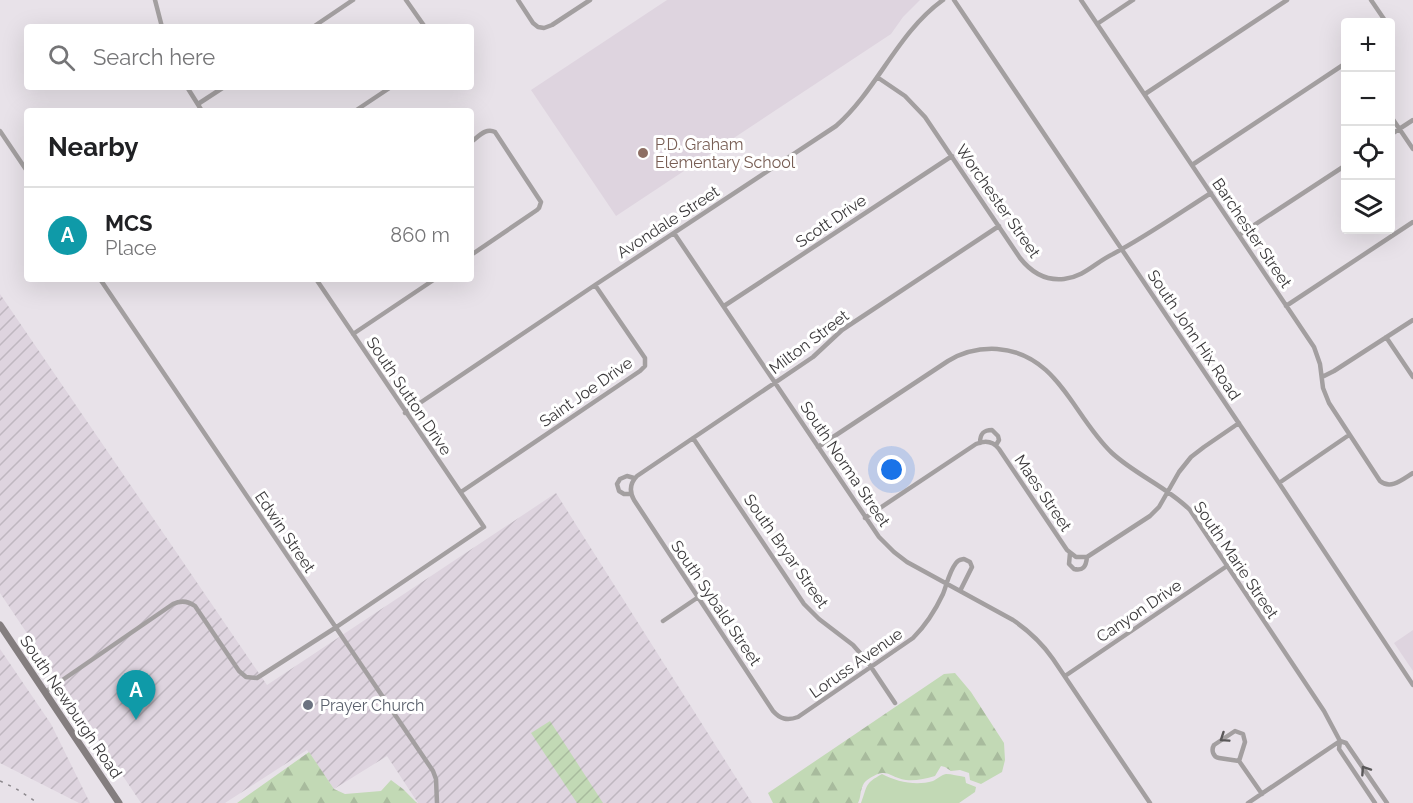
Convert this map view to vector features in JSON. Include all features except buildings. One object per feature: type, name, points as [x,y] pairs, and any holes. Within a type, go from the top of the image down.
[{"type":"main road","name":"South Newburgh Road","points":[[0,625],[119,803]]},
{"type":"street","points":[[158,0],[162,24]]},
{"type":"street","points":[[317,24],[353,0]]},
{"type":"street","points":[[406,0],[423,24]]},
{"type":"street","points":[[518,0],[533,23],[541,28],[552,25],[590,0]]},
{"type":"street","name":"Avondale Street","points":[[405,413],[836,126],[855,108],[915,24],[942,0]]},
{"type":"street","name":"South John Hix Road","points":[[954,0],[1413,685]]},
{"type":"street","name":"Barchester Street","points":[[1081,0],[1314,347],[1320,364],[1323,388],[1329,403],[1380,481],[1387,485],[1395,484],[1413,473]]},
{"type":"street","points":[[1097,24],[1133,0]]},
{"type":"street","points":[[1145,94],[1287,0]]},
{"type":"street","points":[[1371,0],[1383,18]]},
{"type":"street","points":[[1192,165],[1341,66]]},
{"type":"street","name":"Worchester Street","points":[[877,77],[905,96],[918,110],[1026,265],[1039,275],[1056,279],[1068,279],[1081,275],[1210,192]]},
{"type":"street","points":[[189,90],[200,108]]},
{"type":"street","points":[[198,104],[219,90]]},
{"type":"street","points":[[360,108],[386,90]]},
{"type":"street","points":[[1395,132],[1413,120]]},
{"type":"street","points":[[1395,122],[1413,149]]},
{"type":"street","points":[[474,140],[488,130],[495,132],[541,202],[537,210],[474,253]]},
{"type":"street","points":[[0,131],[24,167]]},
{"type":"street","name":"Scott Drive","points":[[724,306],[951,156]]},
{"type":"street","points":[[1239,235],[1341,168]]},
{"type":"street","points":[[1286,306],[1413,222]]},
{"type":"street","name":"Milton Street","points":[[617,484],[620,479],[627,476],[634,478],[813,357],[842,330],[999,226]]},
{"type":"street","name":"South Norma Street","points":[[674,232],[879,537],[907,562],[1024,628],[1047,650],[1150,803]]},
{"type":"street","name":"Edwin Street","points":[[102,282],[433,771],[436,779],[437,803]]},
{"type":"street","name":"South Sutton Drive","points":[[318,282],[484,527],[335,628]]},
{"type":"street","points":[[353,334],[431,282]]},
{"type":"street","name":"Saint Joe Drive","points":[[461,492],[645,366],[645,358],[595,285]]},
{"type":"street","points":[[1322,376],[1334,371],[1413,320]]},
{"type":"street","points":[[1386,337],[1413,377]]},
{"type":"street","name":"South Marie Street","points":[[818,447],[953,358],[978,350],[1003,349],[1024,355],[1045,368],[1106,448],[1130,468],[1168,492],[1190,510],[1324,711],[1340,741],[1339,749],[1375,803]]},
{"type":"street","name":"Maes Street","points":[[866,518],[980,442],[989,442],[996,445],[1070,553],[1079,558],[1087,558],[1150,516],[1159,507],[1179,472],[1191,457],[1239,423]]},
{"type":"street","name":"Maes Street","points":[[980,442],[981,435],[992,430],[998,436],[999,440],[996,445]]},
{"type":"street","points":[[1279,483],[1350,435]]},
{"type":"street","name":"South Bryar Street","points":[[693,438],[804,604],[819,619],[853,645],[895,703]]},
{"type":"street","points":[[631,494],[634,478]]},
{"type":"street","name":"South Sybald Street","points":[[617,484],[619,491],[631,494],[773,711],[787,720]]},
{"type":"street","name":"Maes Street","points":[[1070,553],[1069,564],[1074,570],[1084,568],[1087,558]]},
{"type":"street","name":"Loruss Avenue","points":[[787,720],[798,717],[906,644],[921,630],[943,593],[956,563],[962,559],[968,560],[972,569],[960,591]]},
{"type":"street","name":"Canyon Drive","points":[[1065,676],[1227,566]]},
{"type":"street","points":[[663,621],[697,597]]},
{"type":"street","points":[[45,692],[179,601],[195,606],[239,671],[251,678],[262,676],[335,628]]},
{"type":"street","points":[[1239,760],[1217,758],[1213,751],[1214,745],[1235,731],[1243,734],[1245,738],[1239,760],[1262,794]]},
{"type":"street","points":[[1248,803],[1340,741]]},
{"type":"street","name":"South Marie Street","points":[[1340,741],[1346,743],[1387,803]]},
{"type":"shaded area","name":"P.D. Graham Elementary School","points":[[667,0],[920,0],[903,17],[891,34],[616,216],[531,90]]},
{"type":"shaded area","points":[[0,294],[267,685],[556,493],[752,803],[418,803],[387,756],[334,789],[307,750],[225,803],[141,803],[0,593]]},
{"type":"shaded area","points":[[1413,630],[1413,671],[1394,643]]},
{"type":"shaded area","points":[[0,649],[51,724],[90,803],[79,803],[0,763]]},
{"type":"green space","points":[[955,673],[971,692],[1004,743],[1005,760],[1002,772],[981,784],[970,780],[969,773],[960,770],[951,771],[941,766],[935,776],[916,780],[900,779],[881,773],[864,783],[858,803],[773,803],[768,793],[944,674]]},
{"type":"green space","points":[[550,721],[603,803],[577,803],[531,733]]},
{"type":"green space","points":[[309,752],[334,789],[345,794],[381,791],[391,780],[417,803],[237,803]]},
{"type":"green space","points":[[882,774],[900,781],[920,783],[951,774],[965,777],[966,783],[976,787],[975,792],[959,803],[861,803],[869,783]]},
{"type":"railway","points":[[0,781],[38,803]]},
{"type":"place","name":"P.D. Graham Elementary School","points":[[643,153]]},
{"type":"place","name":"Prayer Church","points":[[308,705]]},
{"type":"place","name":"MCS","points":[[136,720]]}]
